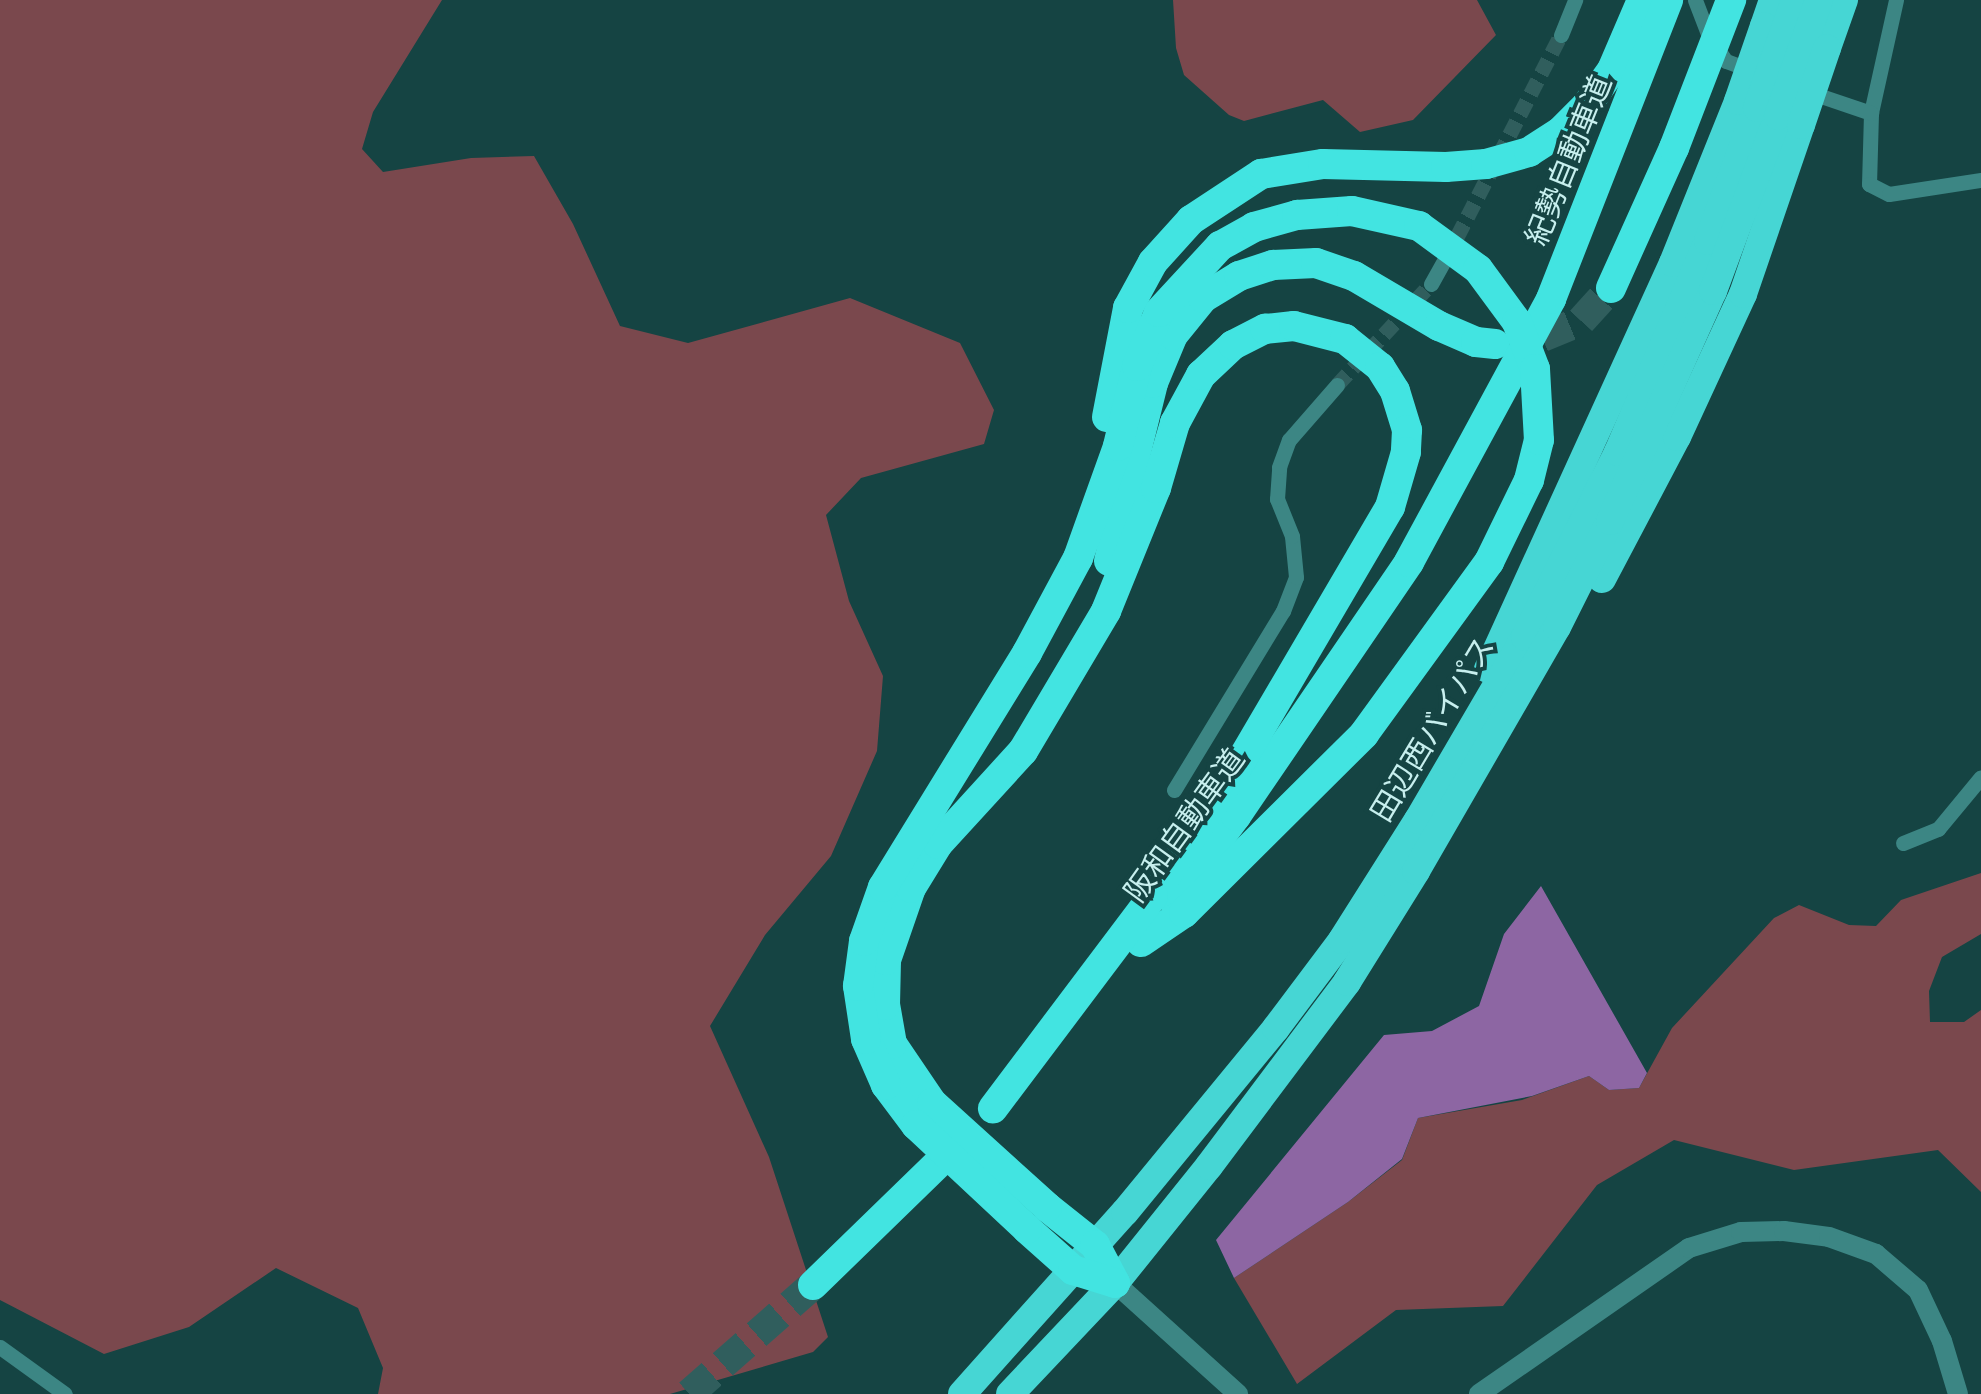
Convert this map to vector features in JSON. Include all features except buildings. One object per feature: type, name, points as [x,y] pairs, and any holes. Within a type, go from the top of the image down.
[{"type":"highway","points":[[1092,514],[1128,308],[1153,262],[1191,220],[1261,174],[1322,164],[1446,168],[1486,164],[1529,152],[1562,131],[1587,105],[1612,70],[1642,0]]},
{"type":"highway","name":"紀勢自動車道","points":[[1529,343],[1551,300],[1668,0]]},
{"type":"highway","points":[[1611,288],[1674,148],[1731,0]]},
{"type":"highway","name":"田辺西バイパス","points":[[1010,1394],[1115,1282],[1209,1166],[1347,982],[1557,627],[1610,521],[1706,308],[1769,113],[1795,0]]},
{"type":"highway","name":"田辺西バイパス","points":[[962,1394],[1095,1245],[1276,1028],[1342,940],[1418,820],[1673,263],[1769,113],[1819,0]]},
{"type":"highway","points":[[1769,113],[1827,48],[1844,0]]},
{"type":"highway","points":[[1768,13],[1769,113]]},
{"type":"highway","points":[[1115,1282],[1073,1270],[1037,1218],[924,1114],[886,1085],[866,1038],[858,986],[864,940],[883,888],[1027,652],[1078,558],[1118,446],[1137,366],[1159,312],[1220,246],[1254,227],[1298,215],[1352,211],[1418,226],[1478,269],[1517,322],[1536,369],[1539,440],[1529,480],[1489,562],[1364,734],[1184,913],[1141,942]]},
{"type":"highway","points":[[982,794],[1096,594],[1111,556],[1153,384],[1174,334],[1203,298],[1238,276],[1273,264],[1316,264],[1354,276],[1439,326],[1476,342],[1495,344]]},
{"type":"highway","points":[[924,1114],[892,1044],[885,1005],[886,960],[911,888],[938,844],[1023,750],[1106,611],[1156,488],[1175,423],[1201,375],[1233,345],[1265,329],[1294,326],[1321,330],[1366,354],[1395,390],[1407,430],[1406,452],[1390,507],[1237,768],[1153,896],[993,1108]]},
{"type":"highway","name":"阪和自動車道","points":[[814,1286],[993,1108],[1141,942],[1236,816],[1390,594],[1529,343]]},
{"type":"highway","points":[[1037,1218],[1095,1245],[1115,1282]]},
{"type":"street","points":[[1561,35],[1576,0]]},
{"type":"street","points":[[1695,0],[1709,38],[1726,61],[1871,113]]},
{"type":"street","points":[[1896,0],[1871,113],[1869,184],[1890,194],[1981,180]]},
{"type":"street","points":[[1431,284],[1458,236]]},
{"type":"street","points":[[1174,790],[1283,611],[1296,577],[1292,536],[1277,499],[1279,467],[1290,440],[1337,385]]},
{"type":"street","points":[[1903,843],[1938,829],[1981,777]]},
{"type":"street","points":[[1480,1394],[1688,1248],[1741,1232],[1770,1231],[1829,1237],[1876,1254],[1918,1290],[1942,1341],[1958,1394]]},
{"type":"street","points":[[1115,1282],[1238,1394]]},
{"type":"street","points":[[0,1347],[65,1394]]},
{"type":"shaded area","points":[[0,0],[442,0],[373,112],[362,149],[383,172],[471,158],[534,156],[573,224],[620,326],[688,343],[850,298],[960,343],[994,410],[984,444],[861,478],[826,515],[849,601],[883,676],[877,751],[831,856],[765,935],[710,1026],[769,1157],[828,1337],[813,1352],[670,1394],[378,1394],[383,1368],[358,1308],[276,1268],[189,1327],[104,1354],[0,1300]]},
{"type":"shaded area","points":[[1173,0],[1477,0],[1496,35],[1413,120],[1360,132],[1323,100],[1244,121],[1229,115],[1184,75],[1176,48]]},
{"type":"shaded area","points":[[1981,873],[1981,934],[1942,957],[1929,991],[1930,1022],[1964,1022],[1981,1010],[1981,1192],[1938,1150],[1794,1170],[1674,1140],[1597,1185],[1503,1306],[1396,1310],[1297,1384],[1234,1278],[1348,1202],[1402,1160],[1418,1118],[1522,1100],[1589,1076],[1609,1090],[1639,1088],[1672,1028],[1774,918],[1799,905],[1849,925],[1876,926],[1901,900]]},
{"type":"shaded area","points":[[1541,886],[1647,1073],[1639,1088],[1609,1090],[1589,1076],[1532,1096],[1418,1118],[1402,1159],[1348,1202],[1234,1278],[1216,1240],[1384,1035],[1432,1031],[1479,1006],[1504,934]]},
{"type":"tunnel","points":[[1457,237],[1561,35]]},
{"type":"tunnel","points":[[1337,385],[1431,284]]},
{"type":"tunnel","points":[[1512,342],[1542,337],[1581,321],[1611,288]]},
{"type":"tunnel","points":[[689,1394],[813,1285]]}]
